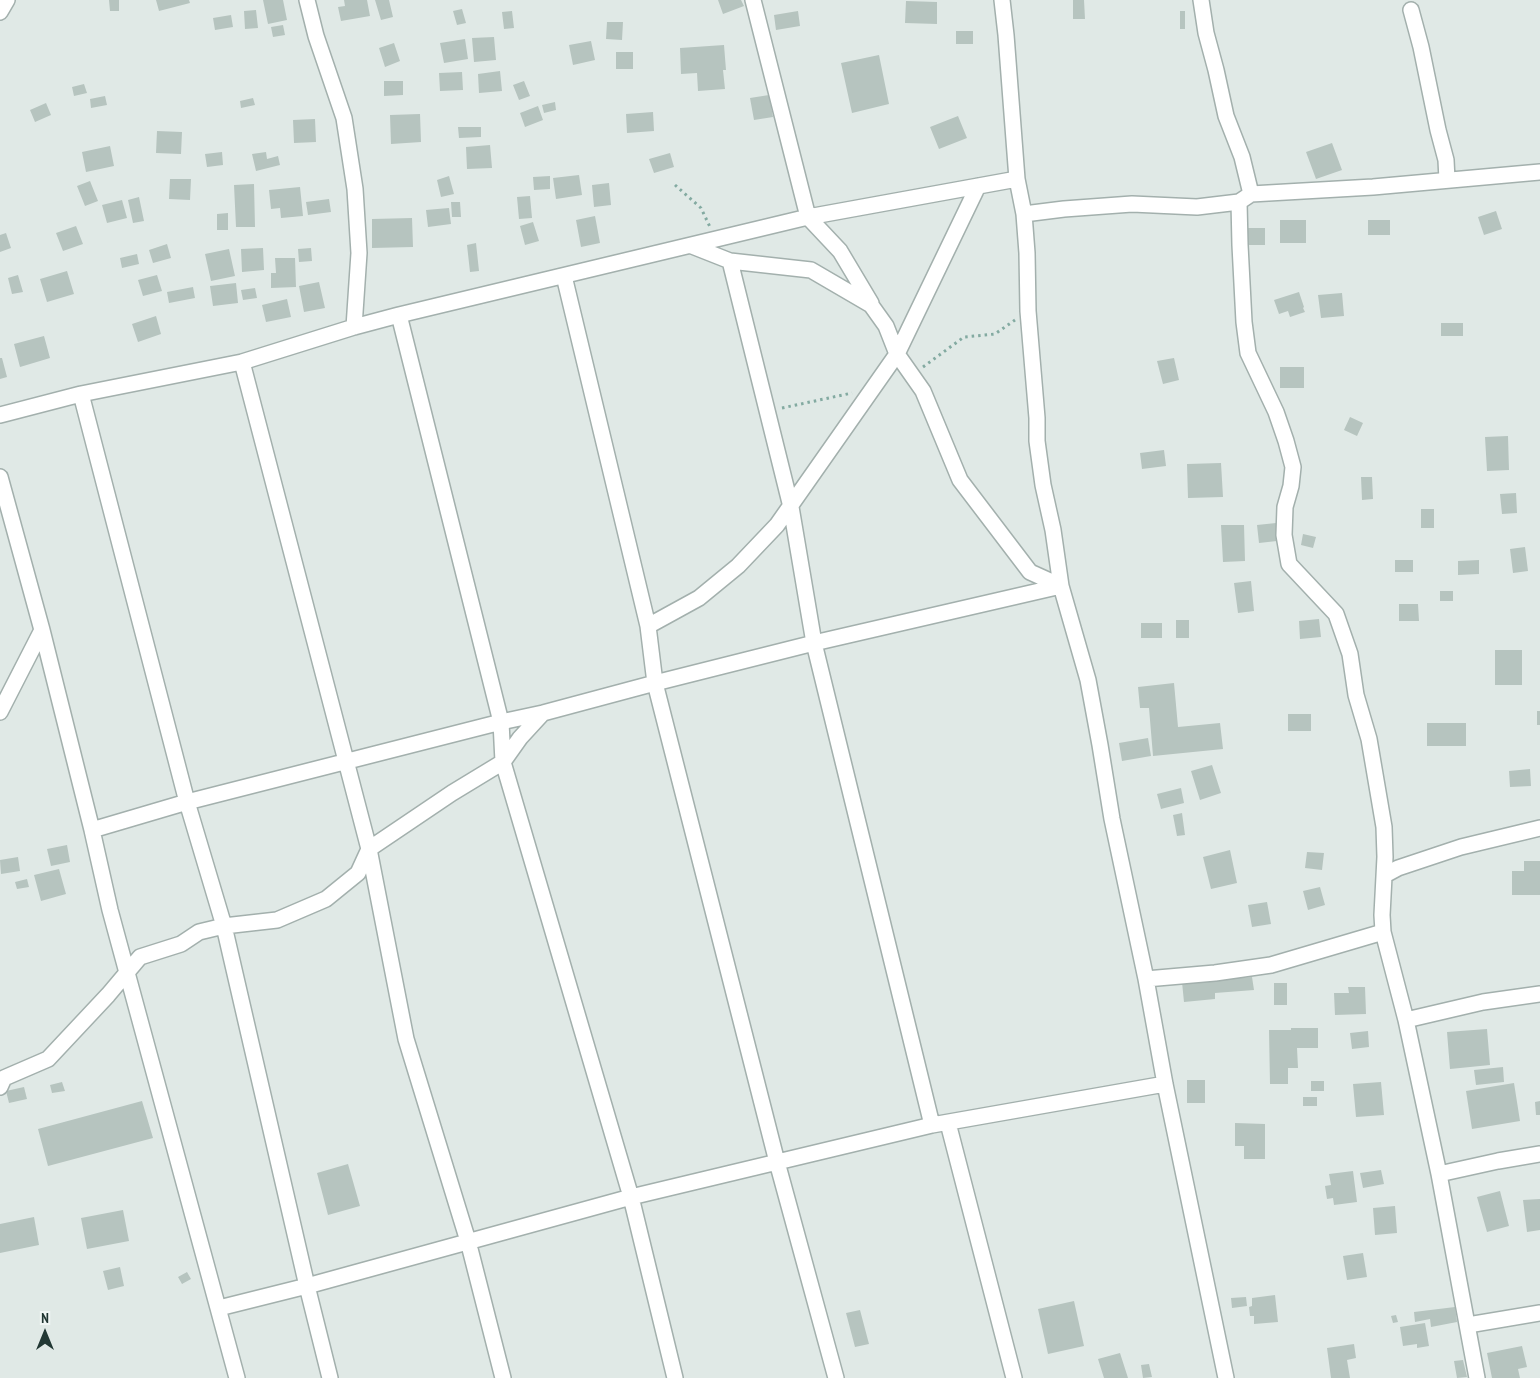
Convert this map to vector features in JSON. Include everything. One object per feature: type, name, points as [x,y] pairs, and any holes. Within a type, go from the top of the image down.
[{"type":"street","points":[[0,12],[7,0]]},
{"type":"street","points":[[307,0],[316,36],[344,118],[355,189],[358,253],[354,327]]},
{"type":"street","points":[[753,0],[808,217],[840,251],[886,326],[897,354],[923,391],[960,480],[1030,572],[1062,586]]},
{"type":"street","points":[[1002,0],[1017,179],[1024,214],[1028,311],[1037,418],[1037,441],[1062,586],[1088,680],[1112,819],[1226,1378]]},
{"type":"street","points":[[1201,0],[1206,34],[1226,116],[1242,157],[1245,198],[1242,290],[1248,353],[1276,412],[1294,467],[1291,486],[1284,507],[1284,535],[1289,564],[1336,614],[1350,654],[1356,695],[1369,739],[1384,827],[1383,932],[1406,1020],[1439,1174],[1477,1378]]},
{"type":"street","points":[[1411,10],[1446,160],[1447,180]]},
{"type":"street","points":[[1024,214],[1132,204],[1197,207],[1245,198],[1540,172]]},
{"type":"street","points":[[0,415],[80,394],[242,362],[399,315],[808,217],[1017,179]]},
{"type":"street","points":[[648,626],[699,598],[738,566],[777,525],[897,354],[978,186]]},
{"type":"street","points":[[692,246],[730,261],[811,270],[872,305]]},
{"type":"street","points":[[730,261],[790,507],[814,643],[932,1125]]},
{"type":"street","points":[[564,276],[648,626],[655,683],[777,1162],[836,1378]]},
{"type":"street","points":[[399,315],[501,722],[503,762],[630,1197],[675,1378]]},
{"type":"street","points":[[242,362],[369,849],[406,1039],[468,1241],[503,1378]]},
{"type":"street","points":[[80,394],[187,802],[224,926],[306,1286],[330,1378]]},
{"type":"street","points":[[0,477],[42,630],[110,910],[237,1378]]},
{"type":"street","points":[[92,830],[187,802],[814,643],[1062,586]]},
{"type":"street","points":[[0,712],[42,630]]},
{"type":"street","points":[[0,1087],[4,1078],[48,1059],[128,973],[140,957],[181,944],[199,932],[224,926],[277,920],[326,899],[358,874],[369,849],[452,793],[503,762],[520,738],[543,713]]},
{"type":"street","points":[[1385,874],[1461,846],[1540,828]]},
{"type":"street","points":[[1146,979],[1215,973],[1271,965],[1383,932]]},
{"type":"street","points":[[1406,1020],[1484,1002],[1540,994]]},
{"type":"street","points":[[219,1308],[630,1197],[932,1125],[1165,1084]]},
{"type":"street","points":[[948,1123],[1014,1378]]},
{"type":"street","points":[[1439,1174],[1540,1154]]},
{"type":"street","points":[[1468,1325],[1540,1313]]},
{"type":"path","points":[[675,185],[701,208],[716,239]]},
{"type":"path","points":[[912,376],[964,337],[995,334],[1028,311]]},
{"type":"path","points":[[767,412],[874,388]]},
{"type":"building","points":[[109,0],[119,0],[119,11],[110,11]]},
{"type":"building","points":[[156,0],[189,0],[190,3],[159,11]]},
{"type":"building","points":[[263,0],[283,0],[287,20],[268,24]]},
{"type":"building","points":[[344,0],[367,0],[370,16],[341,21],[338,7],[345,6]]},
{"type":"building","points":[[375,0],[389,0],[393,17],[381,20]]},
{"type":"building","points":[[718,0],[741,0],[744,6],[723,14]]},
{"type":"building","points":[[1073,0],[1084,0],[1085,19],[1073,19]]},
{"type":"building","points":[[906,1],[937,2],[937,24],[905,23]]},
{"type":"building","points":[[462,9],[466,23],[457,25],[453,11]]},
{"type":"building","points":[[256,10],[258,28],[245,29],[244,11]]},
{"type":"building","points":[[512,11],[514,28],[504,29],[502,12]]},
{"type":"building","points":[[798,11],[800,26],[776,30],[774,15]]},
{"type":"building","points":[[1180,11],[1185,11],[1185,29],[1180,29]]},
{"type":"building","points":[[231,15],[233,27],[215,30],[213,18]]},
{"type":"building","points":[[607,22],[623,22],[622,40],[606,39]]},
{"type":"building","points":[[283,25],[285,35],[273,37],[271,27]]},
{"type":"building","points":[[956,31],[973,31],[973,44],[956,44]]},
{"type":"building","points":[[494,37],[496,60],[474,62],[472,38]]},
{"type":"building","points":[[465,39],[468,59],[444,63],[440,43]]},
{"type":"building","points":[[591,41],[595,60],[573,65],[569,45]]},
{"type":"building","points":[[394,43],[400,61],[385,67],[379,48]]},
{"type":"building","points":[[724,45],[726,70],[723,70],[725,89],[698,91],[697,73],[681,74],[680,48]]},
{"type":"building","points":[[616,52],[633,52],[633,69],[616,69]]},
{"type":"building","points":[[879,55],[889,104],[852,113],[841,63]]},
{"type":"building","points":[[500,71],[502,91],[479,93],[478,74]]},
{"type":"building","points":[[462,72],[463,90],[440,91],[439,73]]},
{"type":"building","points":[[384,81],[403,81],[403,95],[384,96]]},
{"type":"building","points":[[524,81],[530,96],[519,100],[513,85]]},
{"type":"building","points":[[84,84],[87,93],[74,96],[72,87]]},
{"type":"building","points":[[769,95],[773,117],[754,120],[750,98]]},
{"type":"building","points":[[105,96],[107,105],[91,108],[90,99]]},
{"type":"building","points":[[253,98],[255,105],[241,108],[240,101]]},
{"type":"building","points":[[555,102],[556,110],[544,113],[542,105]]},
{"type":"building","points":[[46,103],[51,115],[35,122],[30,110]]},
{"type":"building","points":[[538,106],[543,120],[525,127],[520,113]]},
{"type":"building","points":[[653,112],[654,131],[627,133],[626,114]]},
{"type":"building","points":[[420,114],[421,142],[391,144],[390,115]]},
{"type":"building","points":[[958,116],[967,138],[939,149],[930,127]]},
{"type":"building","points":[[315,119],[316,142],[294,143],[293,120]]},
{"type":"building","points":[[458,127],[481,127],[481,137],[459,138]]},
{"type":"building","points":[[157,131],[182,132],[181,154],[156,153]]},
{"type":"building","points":[[1332,143],[1342,170],[1316,179],[1306,152]]},
{"type":"building","points":[[490,145],[492,168],[467,169],[466,147]]},
{"type":"building","points":[[110,146],[114,166],[86,172],[82,152]]},
{"type":"building","points":[[222,152],[223,165],[207,167],[205,154]]},
{"type":"building","points":[[266,152],[267,159],[278,156],[280,165],[256,171],[252,154]]},
{"type":"building","points":[[670,153],[674,167],[654,173],[649,159]]},
{"type":"building","points":[[579,175],[582,195],[556,199],[553,178]]},
{"type":"building","points":[[449,176],[454,194],[441,197],[437,180]]},
{"type":"building","points":[[550,176],[550,189],[534,190],[533,177]]},
{"type":"building","points":[[170,179],[191,179],[190,200],[169,199]]},
{"type":"building","points":[[90,181],[98,201],[85,206],[77,186]]},
{"type":"building","points":[[609,183],[611,205],[594,207],[592,185]]},
{"type":"building","points":[[254,184],[255,227],[236,227],[234,185]]},
{"type":"building","points":[[300,187],[303,216],[281,218],[280,208],[271,209],[269,190]]},
{"type":"building","points":[[530,196],[532,218],[519,219],[517,197]]},
{"type":"building","points":[[139,197],[144,221],[133,223],[128,200]]},
{"type":"building","points":[[329,199],[331,212],[308,215],[306,202]]},
{"type":"building","points":[[122,200],[127,218],[107,223],[102,205]]},
{"type":"building","points":[[451,202],[460,202],[461,217],[452,217]]},
{"type":"building","points":[[449,208],[451,224],[428,227],[426,210]]},
{"type":"building","points":[[1496,211],[1502,229],[1484,235],[1478,217]]},
{"type":"building","points":[[228,213],[228,230],[217,230],[217,214]]},
{"type":"building","points":[[595,216],[600,243],[581,247],[576,220]]},
{"type":"building","points":[[412,218],[413,247],[372,248],[372,219]]},
{"type":"building","points":[[1280,220],[1306,220],[1306,243],[1280,243]]},
{"type":"building","points":[[1368,220],[1390,220],[1390,235],[1368,235]]},
{"type":"building","points":[[533,222],[539,241],[525,245],[520,226]]},
{"type":"building","points":[[76,226],[83,244],[63,251],[56,233]]},
{"type":"building","points":[[1247,228],[1265,228],[1265,245],[1247,245]]},
{"type":"building","points":[[6,233],[11,248],[0,252],[0,235]]},
{"type":"building","points":[[476,243],[479,271],[470,272],[467,245]]},
{"type":"building","points":[[167,244],[171,258],[153,263],[149,250]]},
{"type":"building","points":[[263,248],[264,270],[242,272],[241,249]]},
{"type":"building","points":[[311,248],[312,261],[299,262],[298,249]]},
{"type":"building","points":[[229,249],[235,276],[211,281],[205,254]]},
{"type":"building","points":[[137,254],[139,264],[122,268],[120,258]]},
{"type":"building","points":[[275,258],[295,258],[296,287],[271,288],[271,273],[276,273]]},
{"type":"building","points":[[67,271],[74,294],[47,302],[40,279]]},
{"type":"building","points":[[18,275],[23,292],[12,294],[8,278]]},
{"type":"building","points":[[157,275],[162,291],[143,296],[138,280]]},
{"type":"building","points":[[319,282],[325,308],[304,312],[299,286]]},
{"type":"building","points":[[236,283],[238,303],[213,306],[210,286]]},
{"type":"building","points":[[193,287],[195,298],[169,303],[167,292]]},
{"type":"building","points":[[255,288],[257,298],[243,300],[241,290]]},
{"type":"building","points":[[1299,292],[1305,312],[1290,317],[1288,311],[1279,314],[1274,300]]},
{"type":"building","points":[[1342,293],[1344,316],[1321,318],[1318,295]]},
{"type":"building","points":[[287,299],[291,317],[266,322],[262,305]]},
{"type":"building","points":[[156,316],[161,334],[138,342],[132,324]]},
{"type":"building","points":[[1441,323],[1463,323],[1463,336],[1441,336]]},
{"type":"building","points":[[44,336],[50,358],[20,367],[14,344]]},
{"type":"building","points":[[0,358],[2,358],[7,377],[0,379]]},
{"type":"building","points":[[1174,358],[1179,380],[1163,384],[1157,361]]},
{"type":"building","points":[[1280,367],[1304,367],[1304,388],[1280,388]]},
{"type":"building","points":[[1350,417],[1363,423],[1357,436],[1344,430]]},
{"type":"building","points":[[1508,436],[1509,470],[1487,471],[1485,437]]},
{"type":"building","points":[[1164,450],[1166,466],[1142,469],[1140,453]]},
{"type":"building","points":[[1221,463],[1223,497],[1188,498],[1187,464]]},
{"type":"building","points":[[1361,477],[1372,477],[1373,499],[1362,500]]},
{"type":"building","points":[[1516,493],[1517,513],[1502,514],[1500,494]]},
{"type":"building","points":[[1421,509],[1434,509],[1434,528],[1421,528]]},
{"type":"building","points":[[1276,523],[1277,541],[1259,543],[1257,525]]},
{"type":"building","points":[[1221,525],[1244,525],[1245,561],[1223,562]]},
{"type":"building","points":[[1303,534],[1316,537],[1313,548],[1301,545]]},
{"type":"building","points":[[1525,547],[1528,571],[1513,573],[1510,549]]},
{"type":"building","points":[[1395,560],[1413,560],[1413,572],[1395,572]]},
{"type":"building","points":[[1479,560],[1479,574],[1458,575],[1458,561]]},
{"type":"building","points":[[1251,581],[1254,611],[1238,613],[1234,583]]},
{"type":"building","points":[[1440,591],[1453,591],[1453,601],[1440,601]]},
{"type":"building","points":[[1399,604],[1418,604],[1419,621],[1399,621]]},
{"type":"building","points":[[1319,619],[1321,637],[1300,639],[1299,621]]},
{"type":"building","points":[[1176,620],[1189,620],[1189,638],[1176,638]]},
{"type":"building","points":[[1141,623],[1162,623],[1162,638],[1141,638]]},
{"type":"building","points":[[1495,650],[1522,650],[1522,685],[1495,685]]},
{"type":"building","points":[[1174,683],[1178,727],[1220,723],[1223,749],[1153,756],[1149,708],[1140,708],[1138,687]]},
{"type":"building","points":[[1537,711],[1540,711],[1540,725],[1537,725]]},
{"type":"building","points":[[1288,714],[1311,714],[1311,731],[1288,731]]},
{"type":"building","points":[[1427,723],[1466,723],[1466,746],[1427,746]]},
{"type":"building","points":[[1148,738],[1151,756],[1122,761],[1119,743]]},
{"type":"building","points":[[1212,765],[1221,793],[1200,800],[1191,771]]},
{"type":"building","points":[[1530,769],[1531,786],[1510,787],[1509,771]]},
{"type":"building","points":[[1181,788],[1184,803],[1161,809],[1157,794]]},
{"type":"building","points":[[1182,813],[1185,835],[1177,836],[1173,815]]},
{"type":"building","points":[[67,845],[70,862],[51,866],[47,849]]},
{"type":"building","points":[[1230,850],[1237,883],[1211,889],[1203,857]]},
{"type":"building","points":[[1307,852],[1324,853],[1322,870],[1305,868]]},
{"type":"building","points":[[18,857],[20,871],[1,874],[0,860]]},
{"type":"building","points":[[1524,861],[1540,861],[1540,895],[1512,895],[1512,871],[1524,871]]},
{"type":"building","points":[[59,869],[66,894],[41,901],[34,875]]},
{"type":"building","points":[[27,879],[29,887],[17,889],[15,882]]},
{"type":"building","points":[[1320,887],[1325,905],[1308,910],[1303,891]]},
{"type":"building","points":[[1267,902],[1271,924],[1252,927],[1248,905]]},
{"type":"building","points":[[1252,977],[1254,990],[1215,993],[1215,999],[1184,1002],[1182,982]]},
{"type":"building","points":[[1274,983],[1287,983],[1287,1005],[1274,1005]]},
{"type":"building","points":[[1348,987],[1365,987],[1366,1014],[1335,1015],[1334,993],[1349,993]]},
{"type":"building","points":[[1291,1028],[1318,1028],[1318,1048],[1297,1048],[1298,1068],[1288,1068],[1288,1084],[1270,1084],[1269,1030],[1291,1030]]},
{"type":"building","points":[[1487,1029],[1490,1065],[1450,1069],[1447,1032]]},
{"type":"building","points":[[1368,1031],[1369,1047],[1352,1049],[1350,1033]]},
{"type":"building","points":[[1503,1067],[1504,1082],[1476,1085],[1474,1070]]},
{"type":"building","points":[[1187,1080],[1205,1080],[1205,1103],[1187,1103]]},
{"type":"building","points":[[1311,1081],[1324,1081],[1324,1091],[1311,1091]]},
{"type":"building","points":[[62,1082],[65,1091],[52,1093],[50,1085]]},
{"type":"building","points":[[1381,1082],[1384,1115],[1356,1117],[1353,1084]]},
{"type":"building","points":[[1514,1083],[1520,1121],[1472,1129],[1466,1091]]},
{"type":"building","points":[[24,1087],[27,1099],[9,1103],[6,1091]]},
{"type":"building","points":[[1303,1097],[1317,1097],[1317,1106],[1303,1106]]},
{"type":"building","points":[[142,1101],[153,1138],[48,1166],[38,1129]]},
{"type":"building","points":[[1540,1101],[1540,1115],[1536,1115],[1535,1102]]},
{"type":"building","points":[[1235,1123],[1265,1124],[1265,1159],[1244,1159],[1244,1146],[1235,1146]]},
{"type":"building","points":[[348,1164],[360,1206],[328,1215],[317,1173]]},
{"type":"building","points":[[1381,1170],[1384,1184],[1363,1188],[1360,1173]]},
{"type":"building","points":[[1353,1171],[1357,1202],[1334,1205],[1333,1198],[1327,1199],[1325,1186],[1331,1185],[1329,1174]]},
{"type":"building","points":[[1500,1191],[1509,1226],[1487,1232],[1477,1197]]},
{"type":"building","points":[[1540,1199],[1540,1230],[1527,1232],[1523,1200]]},
{"type":"building","points":[[1395,1206],[1397,1233],[1375,1235],[1373,1208]]},
{"type":"building","points":[[123,1210],[129,1241],[87,1249],[81,1218]]},
{"type":"building","points":[[34,1217],[39,1245],[0,1253],[0,1224]]},
{"type":"building","points":[[1363,1253],[1367,1277],[1347,1280],[1343,1256]]},
{"type":"building","points":[[120,1267],[124,1286],[108,1290],[103,1271]]},
{"type":"building","points":[[187,1272],[191,1279],[182,1284],[178,1277]]},
{"type":"building","points":[[1275,1295],[1278,1322],[1254,1324],[1254,1316],[1250,1316],[1249,1307],[1252,1306],[1252,1298]]},
{"type":"building","points":[[1246,1297],[1247,1306],[1232,1308],[1231,1298]]},
{"type":"building","points":[[1074,1301],[1084,1346],[1048,1354],[1038,1309]]},
{"type":"building","points":[[1455,1307],[1457,1322],[1431,1327],[1430,1319],[1415,1322],[1414,1312]]},
{"type":"building","points":[[860,1310],[869,1344],[855,1347],[846,1313]]},
{"type":"building","points":[[1396,1315],[1398,1322],[1393,1323],[1391,1316]]},
{"type":"building","points":[[1425,1323],[1429,1346],[1417,1348],[1417,1344],[1403,1346],[1400,1327]]},
{"type":"building","points":[[1354,1344],[1356,1358],[1347,1360],[1350,1378],[1331,1378],[1327,1348]]},
{"type":"building","points":[[1522,1346],[1527,1367],[1518,1369],[1520,1378],[1492,1378],[1487,1353]]},
{"type":"building","points":[[1120,1353],[1128,1378],[1104,1378],[1098,1359]]},
{"type":"building","points":[[1463,1360],[1467,1377],[1457,1378],[1454,1361]]},
{"type":"building","points":[[1149,1364],[1152,1377],[1143,1378],[1141,1365]]}]
